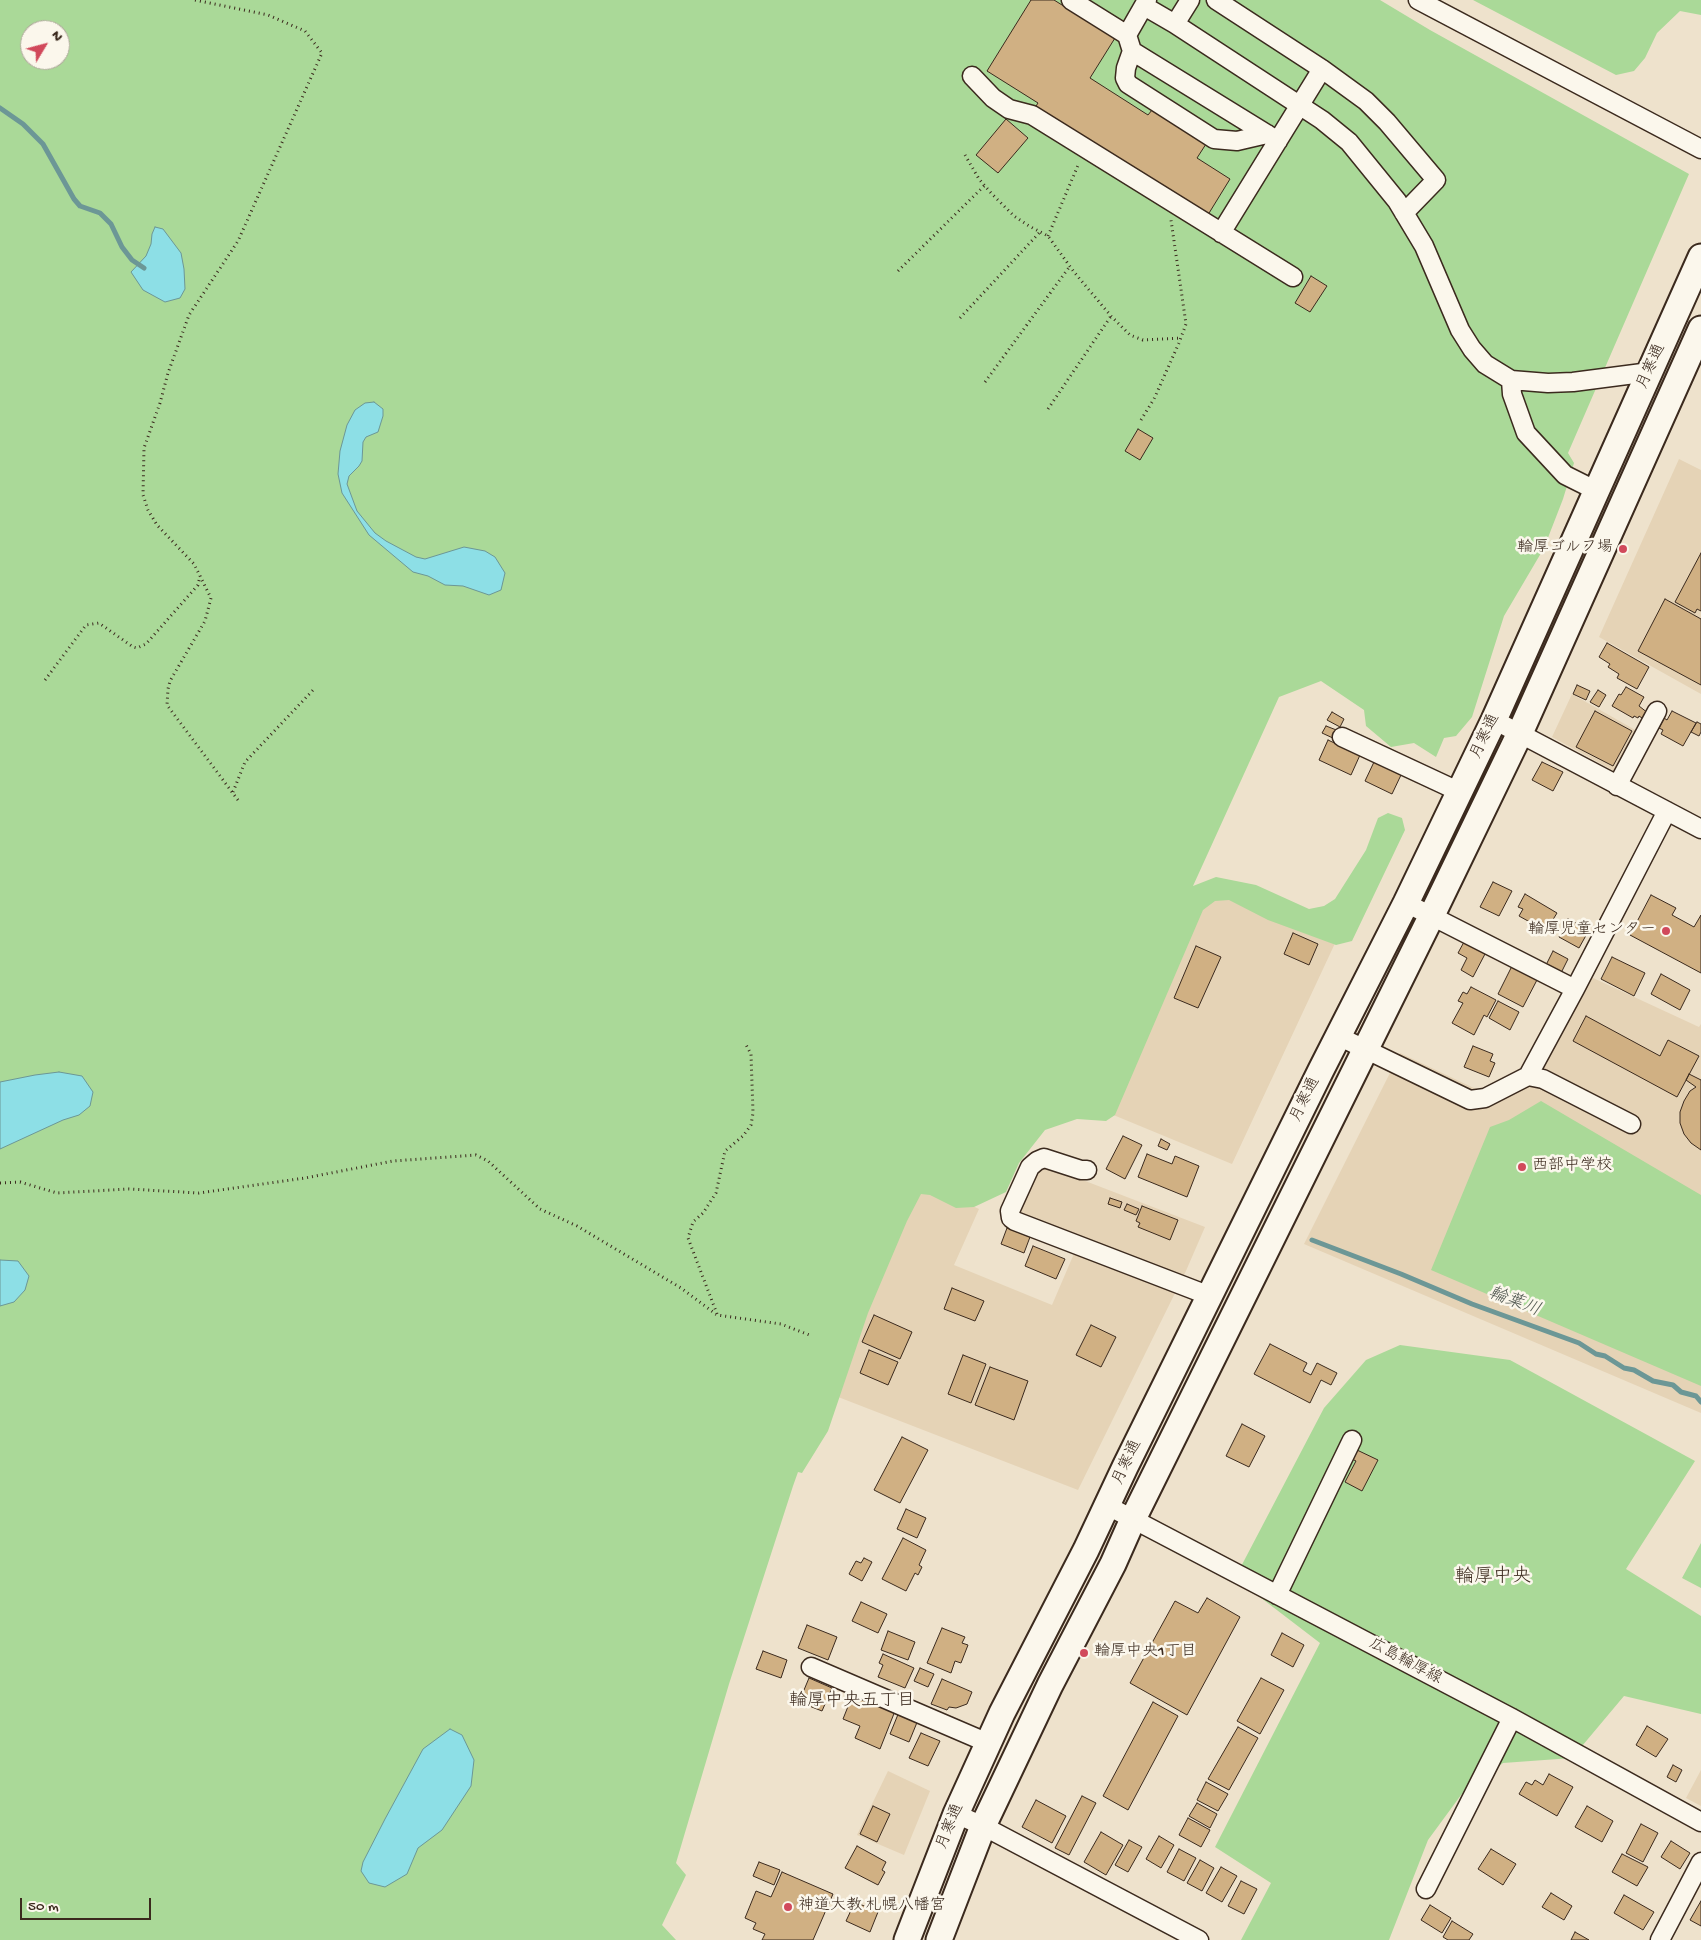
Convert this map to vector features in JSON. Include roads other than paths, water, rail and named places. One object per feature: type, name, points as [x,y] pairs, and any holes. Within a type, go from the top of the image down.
[{"type":"highway","name":"月寒通","points":[[907,1940],[956,1814],[1002,1713],[1108,1506],[1338,1036],[1460,792],[1701,257]]},
{"type":"highway","name":"月寒通","points":[[939,1940],[983,1826],[1050,1685],[1113,1564],[1133,1519],[1520,733],[1701,329]]},
{"type":"street","points":[[1071,0],[1130,43],[1272,138]]},
{"type":"street","points":[[1175,24],[1190,0]]},
{"type":"street","points":[[1216,0],[1322,68],[1366,101],[1387,122],[1436,180],[1404,213]]},
{"type":"street","points":[[1418,0],[1701,149]]},
{"type":"street","points":[[1272,138],[1214,139],[1128,84],[1125,73],[1130,43],[1146,3],[1175,24],[1299,104],[1349,142],[1397,201],[1424,246],[1460,330],[1472,349],[1485,364],[1511,380],[1548,383],[1650,372]]},
{"type":"street","points":[[1221,233],[1272,138],[1299,104],[1322,68]]},
{"type":"street","points":[[972,76],[993,98],[1009,109],[1032,115],[1293,276]]},
{"type":"street","points":[[1511,380],[1512,394],[1526,433],[1564,476],[1597,491]]},
{"type":"street","points":[[1616,786],[1657,712]]},
{"type":"street","points":[[1494,720],[1701,830]]},
{"type":"street","points":[[1342,737],[1460,792]]},
{"type":"street","points":[[1338,1036],[1470,1100],[1485,1098],[1528,1076],[1667,811]]},
{"type":"street","points":[[1406,903],[1575,989]]},
{"type":"street","points":[[1528,1076],[1543,1079],[1630,1124]]},
{"type":"street","points":[[1087,1170],[1044,1158],[1037,1161],[1030,1167],[1010,1212],[1011,1218],[1210,1296]]},
{"type":"street","points":[[1277,1595],[1352,1440]]},
{"type":"street","name":"広島輪厚線","points":[[1108,1506],[1512,1718],[1701,1822]]},
{"type":"street","points":[[811,1667],[988,1743]]},
{"type":"street","points":[[1426,1889],[1512,1718]]},
{"type":"street","points":[[956,1814],[983,1826],[1199,1940]]},
{"type":"street","points":[[1660,1940],[1701,1862]]},
{"type":"water","points":[[155,227],[163,229],[181,253],[184,269],[185,289],[180,298],[165,302],[143,290],[131,272],[146,256]]},
{"type":"water","points":[[374,402],[383,409],[378,432],[366,437],[363,442],[362,461],[349,476],[347,484],[357,511],[375,533],[416,557],[425,559],[464,547],[485,551],[495,557],[505,573],[501,590],[489,595],[463,586],[445,585],[428,576],[413,572],[369,535],[342,493],[338,474],[340,451],[347,425],[355,410],[365,403]]},
{"type":"water","points":[[59,1072],[82,1076],[93,1092],[90,1106],[79,1115],[63,1120],[0,1149],[0,1082]]},
{"type":"water","points":[[0,1260],[18,1261],[29,1276],[25,1290],[14,1302],[0,1306]]},
{"type":"water","points":[[450,1729],[462,1735],[474,1760],[471,1786],[442,1830],[418,1848],[407,1874],[385,1887],[369,1883],[361,1871],[363,1862],[385,1819],[423,1749]]},
{"type":"waterway","points":[[0,108],[23,124],[43,144],[74,199],[80,206],[100,213],[111,224],[122,247],[132,260],[144,268]]},
{"type":"waterway","name":"輪葉川","points":[[1312,1240],[1472,1304],[1579,1343],[1624,1368],[1634,1370],[1653,1381],[1673,1385],[1681,1392],[1696,1396],[1701,1402]]},
{"type":"place","name":"輪厚ゴルフ場","points":[[1623,549]]},
{"type":"place","name":"輪厚児童センター","points":[[1666,931]]},
{"type":"place","name":"西部中学校","points":[[1522,1167]]},
{"type":"place","name":"輪厚中央1丁目","points":[[1084,1653]]},
{"type":"place","name":"神道大教 札幌八幡宮","points":[[788,1907]]},
{"type":"district","name":"輪厚中央","points":[[1493,1578]]},
{"type":"district","name":"輪厚中央五丁目","points":[[852,1702]]}]
